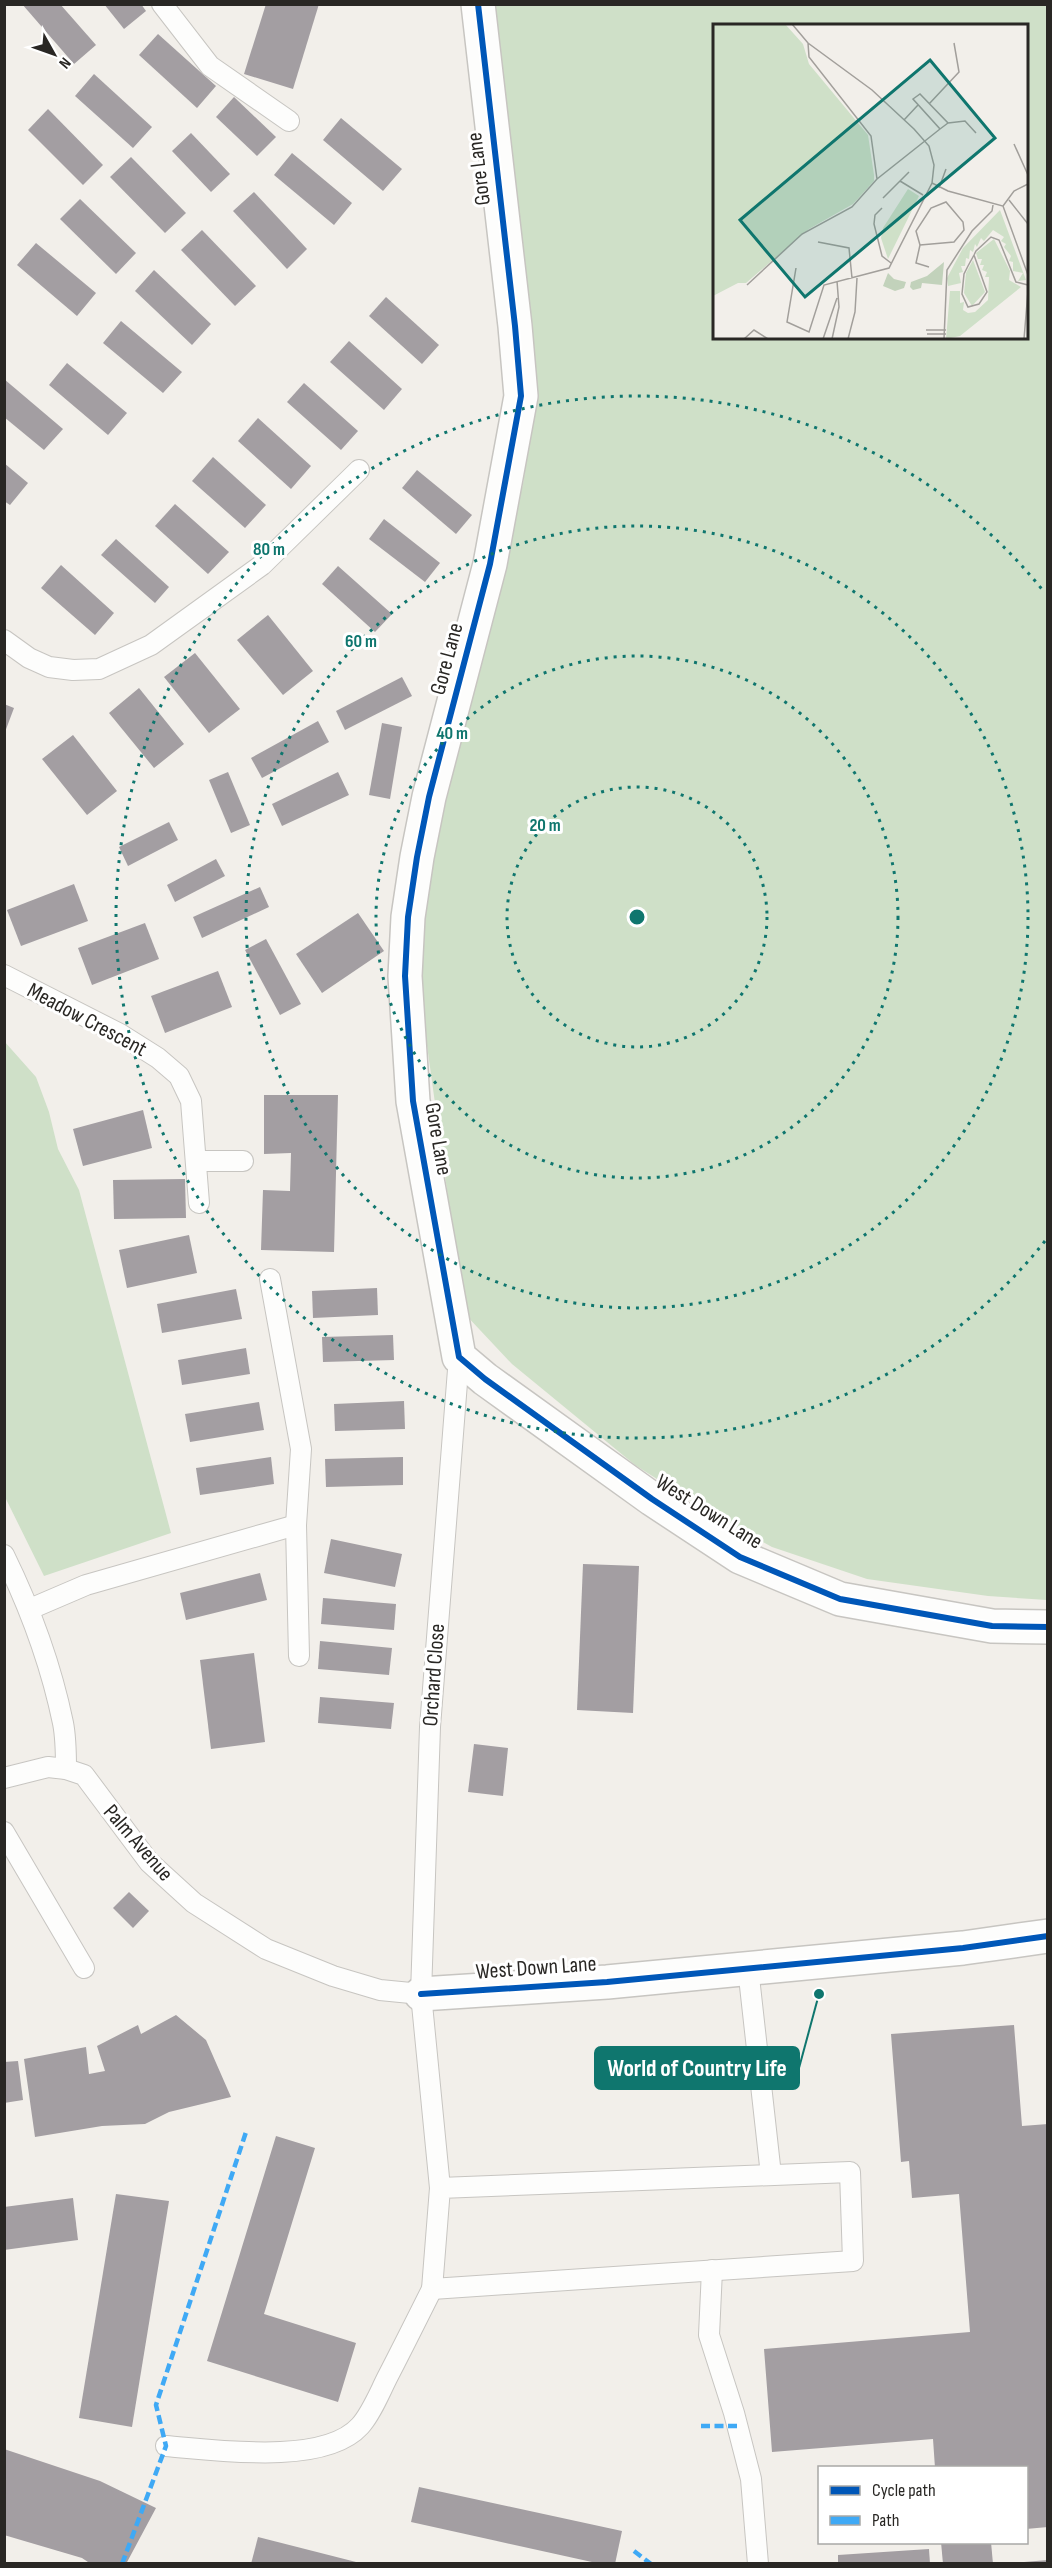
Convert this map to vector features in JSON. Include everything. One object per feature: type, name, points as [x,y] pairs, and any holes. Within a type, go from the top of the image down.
[{"type":"street","name":"Gore Lane","points":[[459,1357],[413,1101],[405,976],[408,917],[417,857],[429,797],[490,564],[521,396],[478,4]]},
{"type":"street","name":"West Down Lane","points":[[459,1357],[485,1379],[652,1499],[740,1557],[840,1599],[992,1626],[1047,1627]]},
{"type":"street","name":"West Down Lane","points":[[421,1994],[607,1982],[963,1948],[1047,1936]]},
{"type":"lane","points":[[162,4],[210,66],[289,121]]},
{"type":"lane","points":[[4,640],[29,658],[49,667],[74,670],[99,669],[141,650],[262,565],[359,470]]},
{"type":"lane","name":"Meadow Crescent","points":[[4,975],[120,1034],[158,1058],[179,1076],[191,1101],[200,1203]]},
{"type":"lane","points":[[197,1161],[243,1161]]},
{"type":"lane","points":[[270,1279],[301,1449],[296,1525],[299,1656]]},
{"type":"lane","name":"Orchard Close","points":[[432,2289],[440,2188],[421,1994],[430,1727],[459,1357]]},
{"type":"lane","points":[[30,1609],[86,1586],[296,1525]]},
{"type":"lane","points":[[4,1554],[30,1609],[64,1725],[66,1769],[48,1767],[4,1778]]},
{"type":"lane","name":"Palm Avenue","points":[[66,1769],[84,1775],[149,1862],[194,1903],[266,1949],[333,1976],[371,1988],[421,1994]]},
{"type":"lane","points":[[4,1832],[84,1968]]},
{"type":"lane","points":[[747,1968],[771,2175]]},
{"type":"lane","points":[[166,2446],[256,2452],[297,2452],[338,2442],[360,2426],[432,2289],[853,2261],[850,2172],[440,2188]]},
{"type":"lane","points":[[712,2270],[709,2335],[734,2413],[751,2479],[758,2564]]},
{"type":"green space","points":[[489,5],[1047,5],[1047,1600],[988,1596],[867,1579],[772,1547],[715,1516],[635,1465],[512,1364],[464,1313],[421,1002],[423,902],[433,837],[523,484],[531,429]]},
{"type":"green space","points":[[4,1041],[36,1077],[49,1112],[58,1149],[79,1190],[171,1533],[44,1576],[5,1497]]},
{"type":"building","points":[[22,4],[60,4],[96,45],[74,64]]},
{"type":"building","points":[[104,4],[141,4],[146,11],[124,29]]},
{"type":"building","points":[[266,4],[319,4],[293,89],[244,74]]},
{"type":"building","points":[[158,34],[216,86],[197,108],[139,55]]},
{"type":"building","points":[[94,74],[152,127],[133,148],[75,96]]},
{"type":"building","points":[[234,97],[276,137],[257,156],[216,117]]},
{"type":"building","points":[[48,109],[103,165],[83,185],[28,130]]},
{"type":"building","points":[[341,118],[402,169],[383,191],[323,140]]},
{"type":"building","points":[[191,133],[230,174],[211,192],[172,151]]},
{"type":"building","points":[[292,153],[352,203],[334,225],[274,175]]},
{"type":"building","points":[[131,157],[186,213],[165,233],[110,177]]},
{"type":"building","points":[[254,192],[307,249],[287,269],[233,211]]},
{"type":"building","points":[[80,199],[136,253],[116,274],[60,219]]},
{"type":"building","points":[[202,230],[256,286],[235,306],[181,250]]},
{"type":"building","points":[[36,243],[96,293],[77,316],[17,265]]},
{"type":"building","points":[[154,270],[211,324],[192,345],[135,291]]},
{"type":"building","points":[[386,297],[439,345],[422,364],[369,316]]},
{"type":"building","points":[[121,321],[182,372],[163,393],[103,343]]},
{"type":"building","points":[[349,341],[402,389],[384,410],[330,362]]},
{"type":"building","points":[[67,363],[127,413],[108,435],[49,385]]},
{"type":"building","points":[[4,379],[63,429],[44,450],[4,417]]},
{"type":"building","points":[[304,383],[358,431],[341,450],[287,402]]},
{"type":"building","points":[[258,418],[311,466],[291,489],[238,441]]},
{"type":"building","points":[[213,457],[266,505],[245,528],[192,481]]},
{"type":"building","points":[[4,463],[28,483],[10,505],[4,501]]},
{"type":"building","points":[[417,470],[472,515],[456,534],[402,488]]},
{"type":"building","points":[[175,504],[229,552],[208,574],[155,526]]},
{"type":"building","points":[[384,519],[440,563],[425,582],[369,539]]},
{"type":"building","points":[[116,539],[169,587],[155,603],[101,555]]},
{"type":"building","points":[[61,565],[114,613],[95,635],[41,588]]},
{"type":"building","points":[[338,566],[392,614],[375,632],[322,584]]},
{"type":"building","points":[[268,615],[313,671],[283,695],[237,640]]},
{"type":"building","points":[[195,653],[240,709],[209,733],[164,677]]},
{"type":"building","points":[[402,677],[412,696],[345,730],[336,711]]},
{"type":"building","points":[[139,688],[184,744],[154,768],[109,713]]},
{"type":"building","points":[[4,704],[14,708],[5,732],[4,732]]},
{"type":"building","points":[[318,721],[329,742],[262,778],[251,758]]},
{"type":"building","points":[[382,723],[402,727],[390,799],[369,795]]},
{"type":"building","points":[[73,735],[117,791],[87,815],[42,759]]},
{"type":"building","points":[[228,772],[250,825],[231,833],[209,780]]},
{"type":"building","points":[[338,772],[349,795],[282,826],[272,804]]},
{"type":"building","points":[[169,822],[178,840],[128,866],[119,847]]},
{"type":"building","points":[[216,859],[225,876],[175,902],[167,885]]},
{"type":"building","points":[[74,884],[88,921],[21,946],[7,910]]},
{"type":"building","points":[[260,887],[269,907],[202,938],[193,917]]},
{"type":"building","points":[[358,913],[384,951],[322,993],[296,954]]},
{"type":"building","points":[[145,923],[159,959],[92,985],[78,948]]},
{"type":"building","points":[[266,939],[301,1004],[280,1015],[245,950]]},
{"type":"building","points":[[218,971],[232,1007],[165,1033],[151,996]]},
{"type":"building","points":[[264,1095],[338,1095],[334,1252],[261,1250],[263,1190],[290,1191],[291,1153],[264,1154]]},
{"type":"building","points":[[143,1110],[152,1148],[83,1166],[73,1129]]},
{"type":"building","points":[[185,1179],[186,1218],[114,1219],[113,1180]]},
{"type":"building","points":[[189,1235],[197,1273],[127,1288],[119,1250]]},
{"type":"building","points":[[377,1288],[378,1315],[313,1318],[312,1291]]},
{"type":"building","points":[[236,1289],[242,1319],[162,1333],[157,1304]]},
{"type":"building","points":[[393,1335],[394,1360],[323,1362],[322,1337]]},
{"type":"building","points":[[246,1348],[250,1374],[182,1385],[178,1360]]},
{"type":"building","points":[[404,1401],[405,1429],[335,1431],[334,1404]]},
{"type":"building","points":[[259,1402],[264,1430],[190,1442],[185,1414]]},
{"type":"building","points":[[271,1457],[274,1484],[200,1495],[196,1468]]},
{"type":"building","points":[[403,1457],[403,1485],[326,1487],[325,1459]]},
{"type":"building","points":[[331,1539],[402,1554],[395,1587],[324,1573]]},
{"type":"building","points":[[583,1564],[639,1566],[633,1713],[577,1710]]},
{"type":"building","points":[[260,1573],[267,1600],[186,1620],[180,1593]]},
{"type":"building","points":[[323,1598],[396,1604],[394,1630],[321,1624]]},
{"type":"building","points":[[320,1641],[392,1648],[389,1675],[318,1669]]},
{"type":"building","points":[[254,1653],[265,1742],[211,1749],[200,1660]]},
{"type":"building","points":[[320,1697],[394,1703],[391,1729],[318,1723]]},
{"type":"building","points":[[474,1744],[508,1748],[503,1796],[468,1792]]},
{"type":"building","points":[[129,1892],[149,1911],[133,1928],[113,1908]]},
{"type":"building","points":[[176,2015],[206,2040],[231,2097],[169,2112],[145,2124],[102,2126],[35,2137],[24,2059],[86,2047],[89,2074],[105,2071],[97,2046],[138,2025],[141,2034]]},
{"type":"building","points":[[1014,2025],[1022,2126],[1048,2124],[1048,2527],[1028,2529],[1028,2466],[935,2466],[933,2439],[772,2452],[764,2349],[970,2332],[959,2194],[912,2198],[909,2161],[901,2162],[891,2034]]},
{"type":"building","points":[[18,2061],[23,2100],[4,2103],[4,2062]]},
{"type":"building","points":[[276,2136],[315,2148],[264,2314],[356,2343],[338,2402],[207,2361]]},
{"type":"building","points":[[116,2194],[169,2201],[132,2427],[79,2418]]},
{"type":"building","points":[[73,2198],[78,2240],[4,2250],[4,2207]]},
{"type":"building","points":[[4,2449],[100,2481],[156,2508],[126,2564],[91,2564],[82,2558],[4,2535]]},
{"type":"building","points":[[419,2487],[622,2531],[615,2564],[601,2564],[411,2522]]},
{"type":"building","points":[[258,2537],[360,2563],[360,2564],[251,2564]]},
{"type":"building","points":[[941,2544],[991,2544],[993,2564],[943,2564]]},
{"type":"building","points":[[929,2549],[930,2564],[838,2564],[838,2555]]},
{"type":"building","points":[[1048,2560],[1048,2564],[1024,2564],[1024,2562]]},
{"type":"marked path","points":[[122,2564],[166,2446],[156,2405],[247,2129]]},
{"type":"marked path","points":[[701,2426],[738,2426]]},
{"type":"marked path","points":[[634,2551],[651,2564]]},
{"type":"cycle path","points":[[478,4],[521,396],[490,564],[429,797],[408,917],[405,976],[413,1101],[459,1357],[485,1379],[652,1499],[740,1557],[840,1599],[992,1626],[1048,1627]]},
{"type":"cycle path","points":[[421,1994],[607,1982],[963,1948],[1048,1936]]},
{"type":"place","name":"World of Country Life","points":[[819,1994]]}]
